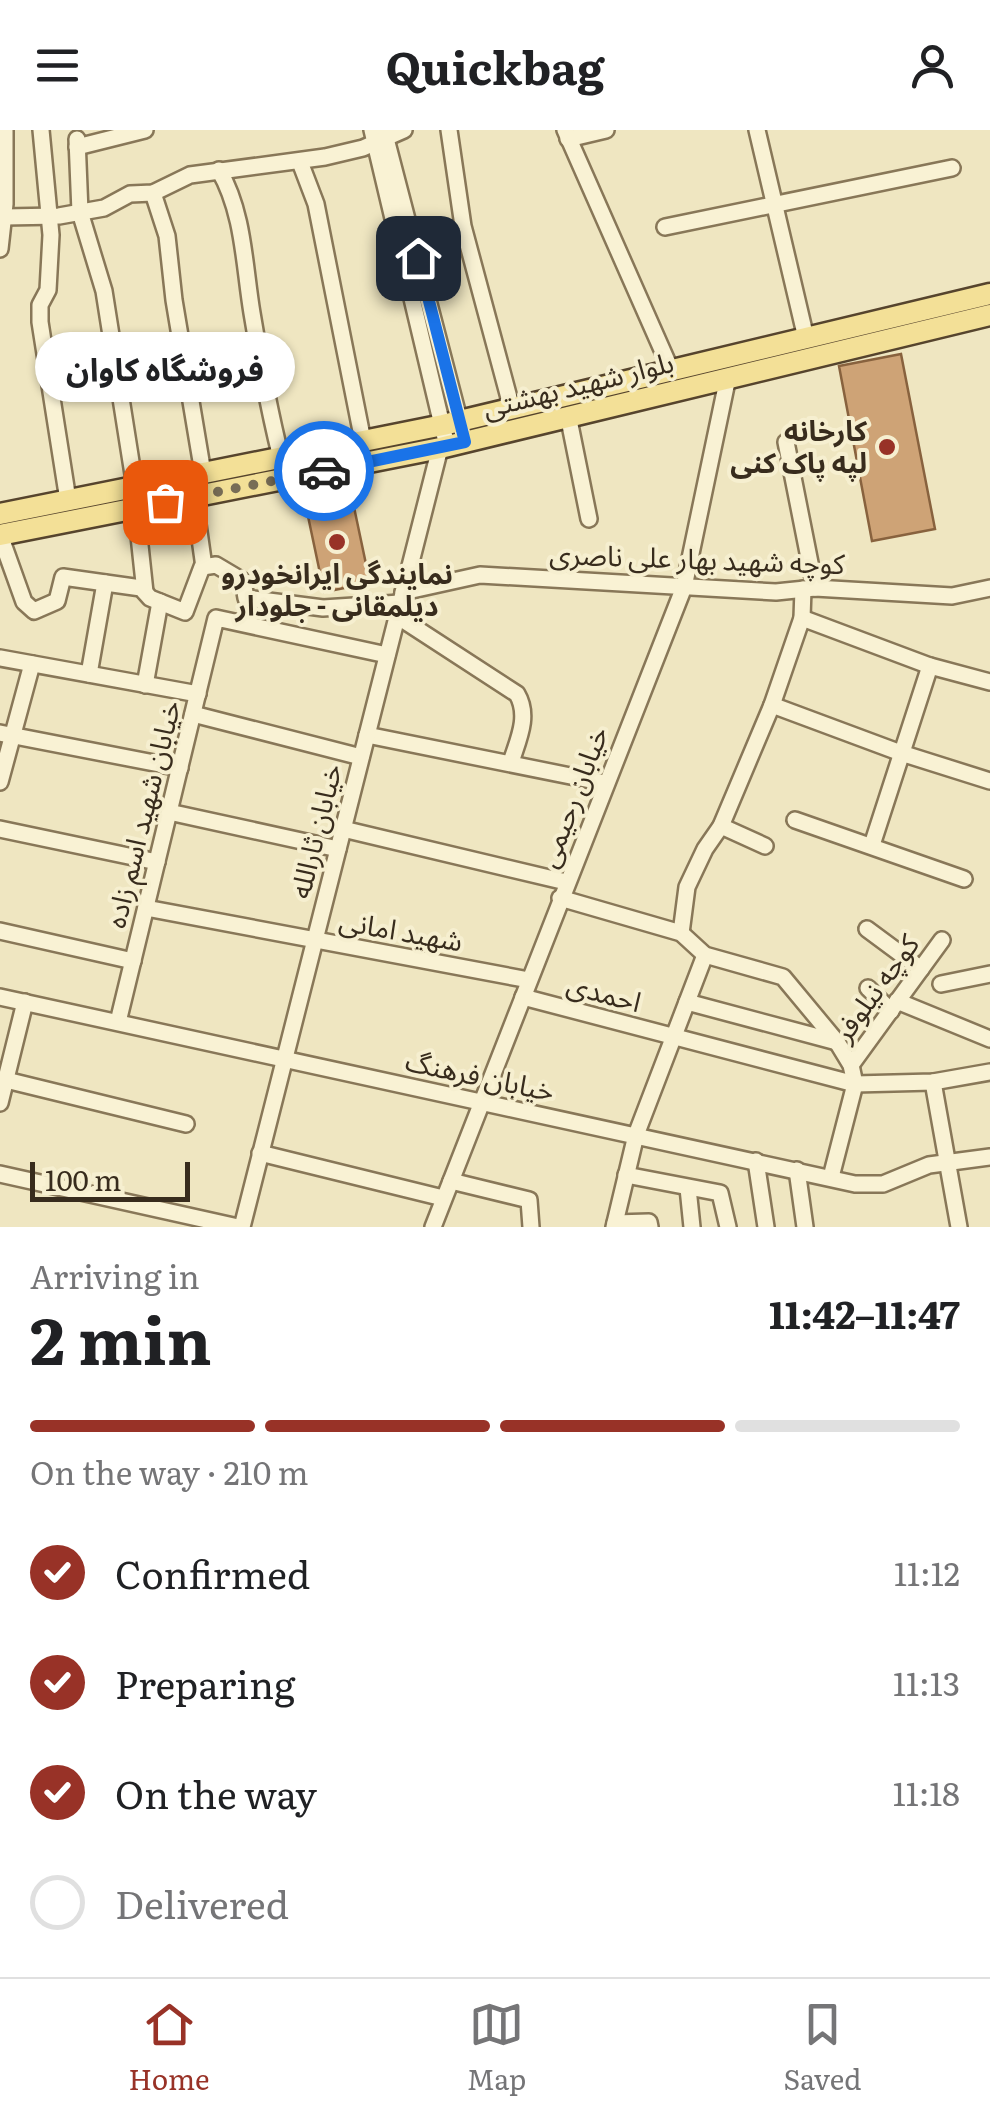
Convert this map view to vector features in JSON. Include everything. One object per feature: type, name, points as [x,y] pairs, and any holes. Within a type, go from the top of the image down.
[{"type":"main road","name":"بلوار شهید بهشتی","points":[[0,535],[135,497],[203,473],[363,440],[451,436],[512,409],[990,294]]},
{"type":"main road","name":"بلوار شهید بهشتی","points":[[0,514],[68,500],[194,496],[451,436],[568,416],[990,314]]},
{"type":"street","points":[[0,249],[4,130]]},
{"type":"street","points":[[42,130],[49,216],[48,290],[40,304],[40,322],[68,500]]},
{"type":"street","points":[[145,130],[77,143],[80,212],[104,291],[145,592]]},
{"type":"street","points":[[3,210],[49,216],[104,208],[130,194],[153,193],[190,175],[300,162],[404,130]]},
{"type":"street","points":[[449,130],[464,226],[512,409]]},
{"type":"street","points":[[606,130],[566,134],[671,370]]},
{"type":"street","points":[[757,130],[806,338]]},
{"type":"street","points":[[379,136],[451,436]]},
{"type":"street","points":[[300,162],[316,204],[363,440]]},
{"type":"street","points":[[665,226],[952,168]]},
{"type":"street","points":[[219,170],[231,191],[236,212],[281,458]]},
{"type":"street","points":[[153,193],[167,236],[203,473]]},
{"type":"street","name":"خیابان رحیمی","points":[[433,1227],[684,586],[728,376]]},
{"type":"street","points":[[568,416],[589,519]]},
{"type":"street","name":"خیابان ثارالله","points":[[240,1227],[400,604],[451,436]]},
{"type":"street","points":[[681,933],[687,886],[704,848],[721,826],[772,705],[809,588],[786,442]]},
{"type":"street","points":[[0,535],[24,602],[34,611],[56,601],[63,577],[141,588],[160,602],[185,612],[204,567],[194,496]]},
{"type":"street","name":"کوچه شهید بهار علی ناصری","points":[[204,567],[216,564],[228,569],[243,581],[246,598],[323,608],[400,604],[480,575],[776,592],[809,588],[952,596],[990,588]]},
{"type":"street","points":[[88,674],[106,583]]},
{"type":"street","points":[[145,684],[160,602]]},
{"type":"street","points":[[400,604],[516,694],[524,706],[511,762]]},
{"type":"street","name":"خیابان شهید اسم زاده","points":[[118,1022],[216,618],[388,654]]},
{"type":"street","points":[[802,618],[930,666],[990,682]]},
{"type":"street","points":[[0,658],[198,694]]},
{"type":"street","points":[[0,782],[6,734],[32,664]]},
{"type":"street","points":[[872,844],[930,666]]},
{"type":"street","points":[[772,705],[990,781]]},
{"type":"street","points":[[193,714],[361,757]]},
{"type":"street","points":[[6,734],[180,768]]},
{"type":"street","points":[[367,735],[605,783]]},
{"type":"street","points":[[169,812],[338,848]]},
{"type":"street","points":[[795,820],[964,878]]},
{"type":"street","points":[[721,826],[765,846]]},
{"type":"street","points":[[0,829],[157,862]]},
{"type":"street","points":[[343,829],[566,882]]},
{"type":"street","points":[[560,898],[681,933],[705,954],[782,977],[837,1042],[855,1084],[831,1178]]},
{"type":"street","name":"شهید امانی","points":[[146,908],[529,980]]},
{"type":"street","points":[[867,929],[921,969]]},
{"type":"street","points":[[0,931],[133,961]]},
{"type":"street","name":"کوچه نیلوفر","points":[[850,1065],[942,940]]},
{"type":"street","points":[[649,1224],[614,1225],[636,1135],[705,954]]},
{"type":"street","points":[[942,984],[990,974]]},
{"type":"street","points":[[868,988],[894,1006],[990,1040]]},
{"type":"street","name":"خیابان فرهنگ","points":[[0,997],[855,1184],[883,1184],[929,1165],[990,1158]]},
{"type":"street","name":"احمدی","points":[[523,997],[855,1084],[932,1082],[990,1072]]},
{"type":"street","points":[[0,1103],[25,1002]]},
{"type":"street","points":[[687,1002],[837,1042]]},
{"type":"street","points":[[6,1080],[186,1124]]},
{"type":"street","points":[[932,1082],[959,1227]]},
{"type":"street","points":[[260,1154],[443,1198]]},
{"type":"street","points":[[756,1161],[766,1227]]},
{"type":"street","points":[[797,1170],[805,1227]]},
{"type":"street","points":[[0,1174],[240,1227]]},
{"type":"street","points":[[626,1176],[720,1193],[728,1227]]},
{"type":"street","points":[[451,1181],[528,1200],[531,1227]]},
{"type":"street","points":[[688,1188],[692,1227]]},
{"type":"building","name":"کارخانه لپه پاک کنی","points":[[901,354],[935,529],[872,541],[839,366]]},
{"type":"building","name":"نمایندگی ایرانخودرو دیلمقانی - جلودار","points":[[351,493],[370,583],[324,592],[305,502]]},
{"type":"way so far","points":[[165,502],[324,471]]},
{"type":"place","name":"کارخانه لپه پاک کنی","points":[[887,447]]},
{"type":"place","name":"فروشگاه کاوان","points":[[165,502]]},
{"type":"place","name":"نمایندگی ایرانخودرو دیلمقانی - جلودار","points":[[337,542]]},
{"type":"route","points":[[324,471],[465,442],[418,258]]}]
